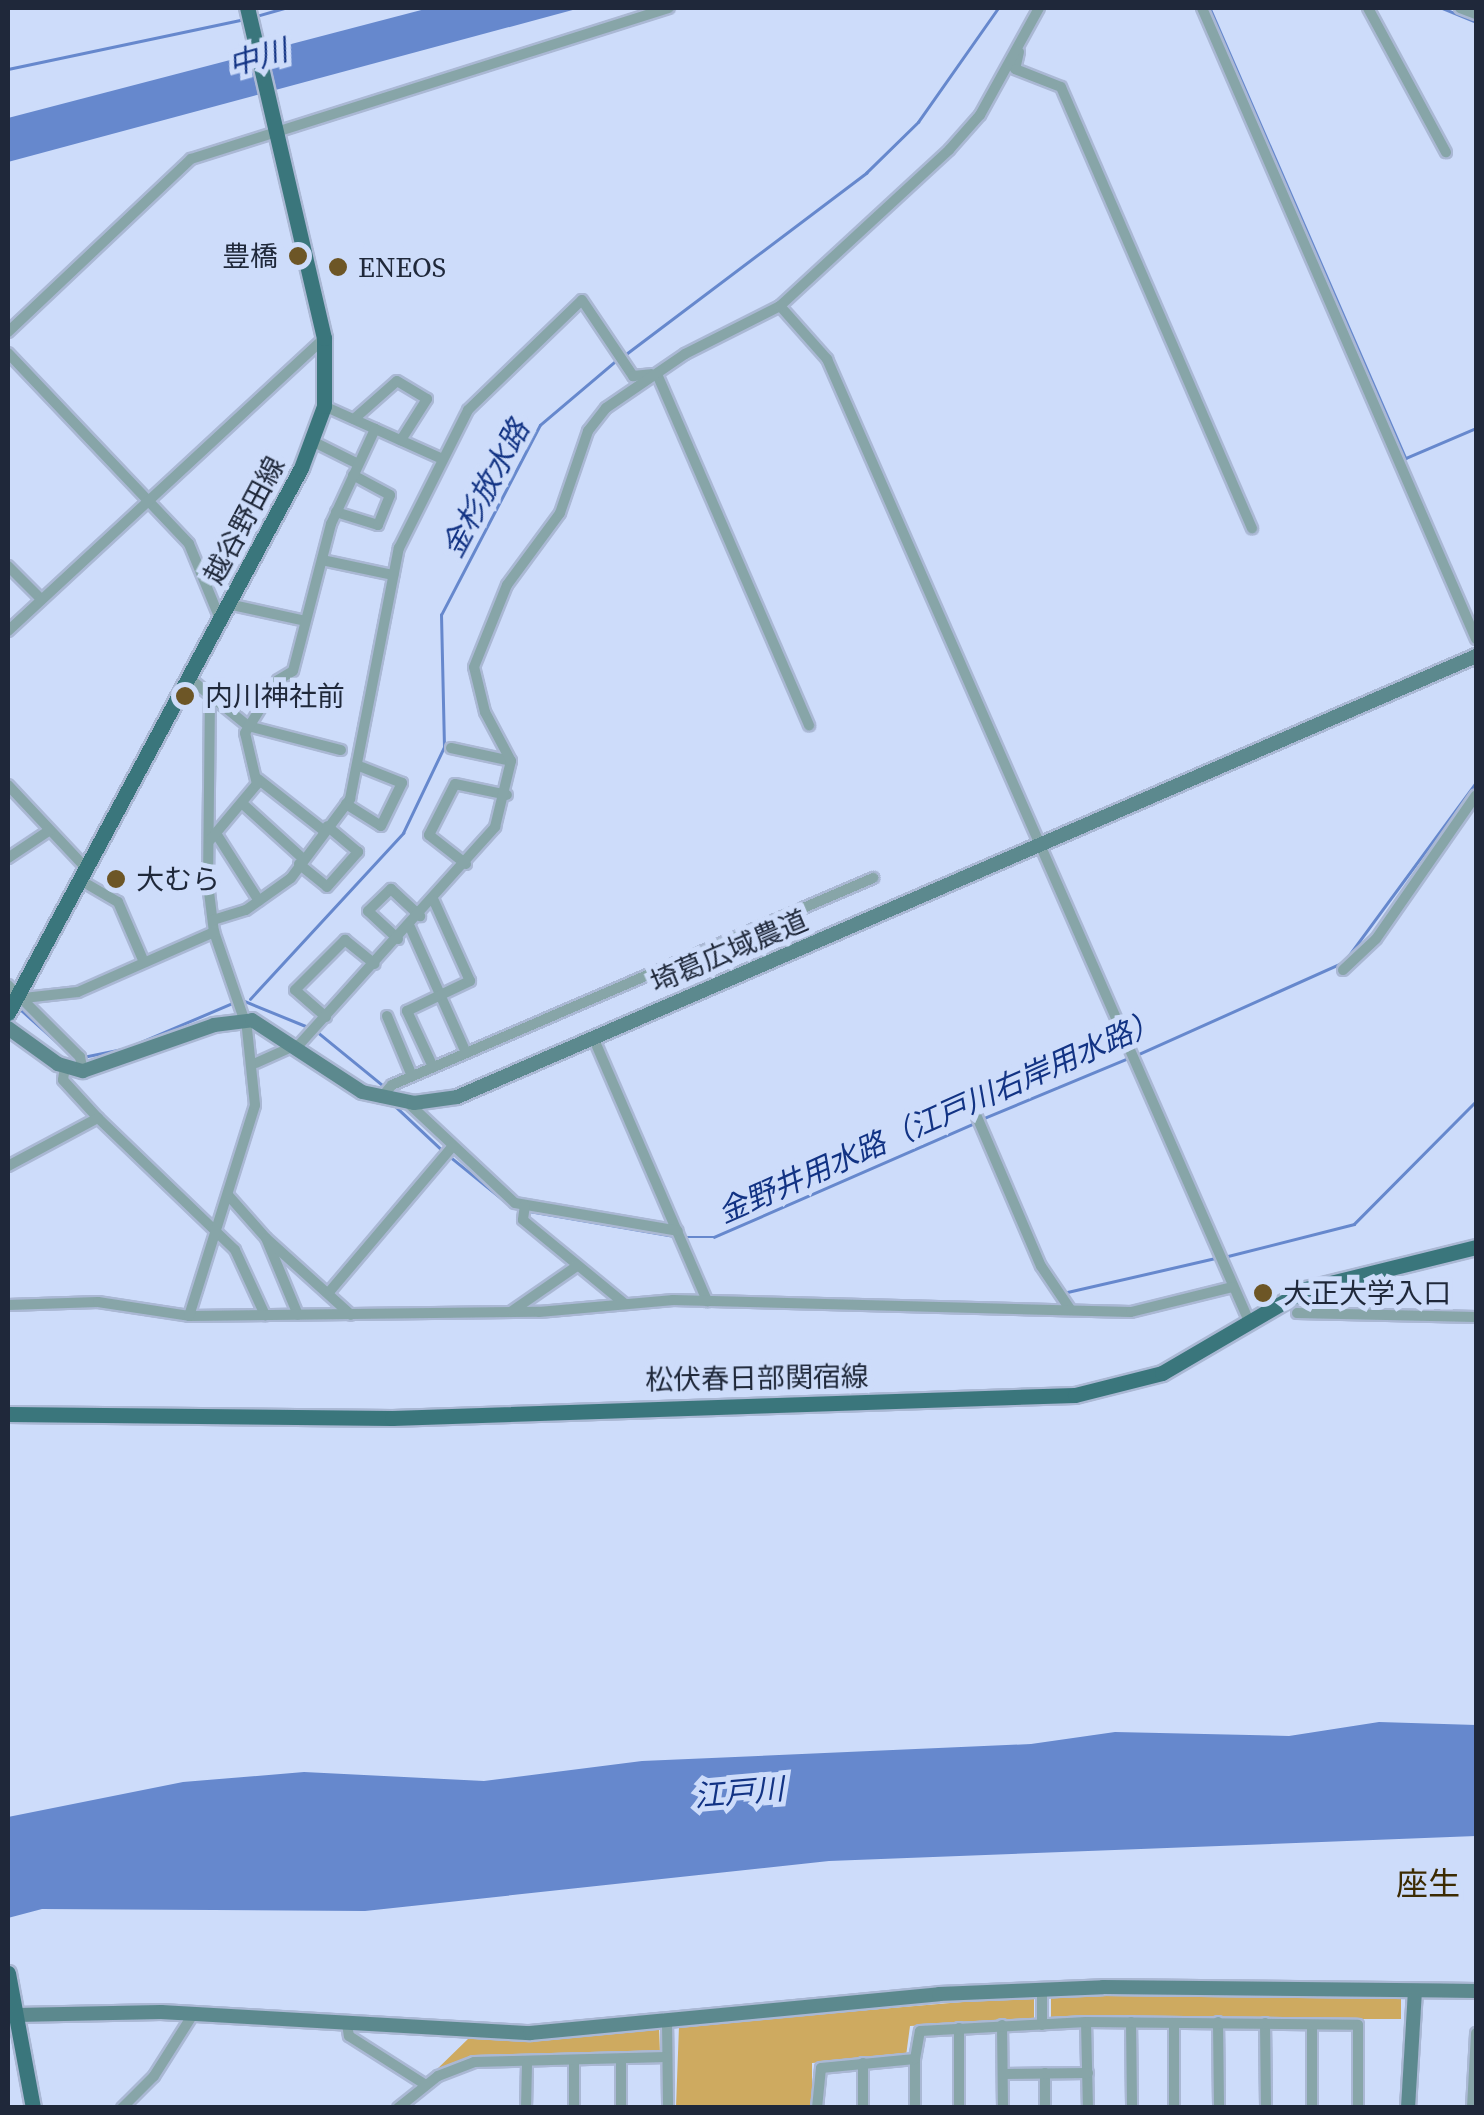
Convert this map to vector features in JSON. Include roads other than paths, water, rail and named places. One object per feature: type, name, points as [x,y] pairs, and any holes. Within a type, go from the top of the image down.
[{"type":"main road","name":"越谷野田線","points":[[8,1013],[224,612],[312,441],[324,406],[324,338],[248,10]]},
{"type":"main road","name":"松伏春日部関宿線","points":[[8,1414],[407,1417],[1075,1395],[1162,1373],[1248,1319],[1306,1289],[1476,1247]]},
{"type":"main road","points":[[8,1973],[33,2108]]},
{"type":"street","points":[[8,332],[191,158],[273,126],[668,8]]},
{"type":"street","points":[[256,1063],[298,1046],[420,916],[495,827],[507,795],[511,761],[485,712],[474,667],[487,625],[560,513],[588,431],[606,408],[657,374],[780,306],[980,115],[1038,8]]},
{"type":"street","points":[[1202,8],[1476,639]]},
{"type":"street","points":[[1368,8],[1446,152]]},
{"type":"street","points":[[1460,8],[1476,14]]},
{"type":"street","points":[[1029,23],[1015,69],[1062,87],[1252,528]]},
{"type":"street","points":[[16,992],[78,992],[259,901],[300,860],[346,804],[362,767],[362,728],[406,529],[468,410],[582,300],[633,376],[657,374]]},
{"type":"street","points":[[780,306],[827,359],[1037,846],[1248,1319]]},
{"type":"street","points":[[8,631],[146,498],[324,338]]},
{"type":"street","points":[[8,353],[189,544],[224,612],[305,622]]},
{"type":"street","points":[[657,374],[809,726]]},
{"type":"street","points":[[354,419],[397,381],[428,399],[401,440]]},
{"type":"street","points":[[324,406],[440,458]]},
{"type":"street","points":[[213,837],[244,805],[258,779],[248,726],[278,680],[293,671],[336,512],[375,429]]},
{"type":"street","points":[[312,441],[390,495],[378,525],[336,512]]},
{"type":"street","points":[[322,560],[394,575]]},
{"type":"street","points":[[8,566],[41,599]]},
{"type":"street","name":"埼葛広域農道","points":[[242,1011],[298,1046],[341,1080],[386,1091],[406,1102],[457,1096],[1476,656]]},
{"type":"street","points":[[189,678],[248,726],[340,750]]},
{"type":"street","points":[[189,1316],[255,1106],[256,1063],[213,926],[210,694]]},
{"type":"street","points":[[451,748],[511,761]]},
{"type":"street","points":[[346,804],[377,828],[402,783],[362,767]]},
{"type":"street","points":[[244,805],[327,887],[358,852],[258,779]]},
{"type":"street","points":[[466,864],[428,835],[455,784],[507,795]]},
{"type":"street","points":[[8,786],[50,830],[83,874],[118,902],[144,962]]},
{"type":"street","points":[[1342,970],[1357,960],[1476,794]]},
{"type":"street","points":[[8,858],[50,830]]},
{"type":"street","points":[[213,837],[259,901]]},
{"type":"street","points":[[386,1091],[412,1076],[873,878]]},
{"type":"street","points":[[398,940],[368,911],[391,889],[420,916]]},
{"type":"street","points":[[433,1067],[407,1011],[470,981],[434,900]]},
{"type":"street","points":[[410,927],[466,1053]]},
{"type":"street","points":[[326,1017],[296,990],[345,940],[375,964]]},
{"type":"street","points":[[1349,950],[1357,960]]},
{"type":"street","points":[[16,992],[80,1057],[82,1070]]},
{"type":"street","points":[[8,1028],[65,1067],[82,1070],[242,1011]]},
{"type":"street","points":[[387,1016],[412,1076]]},
{"type":"street","points":[[593,1037],[707,1301]]},
{"type":"street","points":[[65,1067],[63,1080],[216,1231],[247,1268],[265,1315]]},
{"type":"street","points":[[406,1102],[449,1152],[525,1209],[577,1266],[625,1304]]},
{"type":"street","points":[[8,1166],[98,1118]]},
{"type":"street","points":[[978,1121],[1041,1266],[1070,1309]]},
{"type":"street","points":[[330,1292],[449,1152]]},
{"type":"street","points":[[228,1195],[266,1238],[309,1272],[351,1315]]},
{"type":"street","points":[[525,1209],[678,1231]]},
{"type":"street","points":[[266,1238],[292,1290],[298,1315]]},
{"type":"street","points":[[511,1312],[577,1266]]},
{"type":"street","points":[[292,1290],[309,1272]]},
{"type":"street","points":[[8,1306],[98,1302],[189,1316],[511,1312],[707,1301],[1156,1309],[1232,1287]]},
{"type":"street","points":[[1298,1313],[1476,1317]]},
{"type":"street","points":[[1042,1990],[1042,2025]]},
{"type":"street","points":[[16,2015],[192,2016],[530,2033],[1042,1990],[1476,1991]]},
{"type":"street","points":[[1408,2108],[1415,1991]]},
{"type":"street","points":[[122,2108],[154,2076],[192,2016]]},
{"type":"street","points":[[667,2020],[668,2108]]},
{"type":"street","points":[[1086,2022],[1088,2108]]},
{"type":"street","points":[[915,2108],[914,2059],[920,2031],[1086,2022],[1218,2022],[1358,2025],[1358,2108]]},
{"type":"street","points":[[1131,2022],[1132,2108]]},
{"type":"street","points":[[1174,2022],[1174,2108]]},
{"type":"street","points":[[1218,2022],[1218,2108]]},
{"type":"street","points":[[348,2024],[349,2036],[426,2085]]},
{"type":"street","points":[[1266,2024],[1266,2108]]},
{"type":"street","points":[[1002,2025],[1003,2108]]},
{"type":"street","points":[[1312,2025],[1312,2108]]},
{"type":"street","points":[[959,2028],[959,2108]]},
{"type":"street","points":[[1472,2108],[1476,2033]]},
{"type":"street","points":[[398,2108],[426,2085],[474,2062],[574,2063],[667,2057]]},
{"type":"street","points":[[817,2108],[820,2068],[914,2059]]},
{"type":"street","points":[[621,2060],[621,2108]]},
{"type":"street","points":[[526,2108],[527,2063]]},
{"type":"street","points":[[574,2063],[574,2108]]},
{"type":"street","points":[[863,2063],[864,2108]]},
{"type":"street","points":[[1045,2073],[1046,2108]]},
{"type":"street","points":[[1002,2074],[1088,2073]]},
{"type":"water","name":"中川","points":[[429,8],[580,8],[8,162],[8,118]]},
{"type":"water","name":"江戸川","points":[[1379,1722],[1476,1725],[1476,1836],[829,1861],[365,1911],[42,1909],[8,1918],[8,1817],[183,1782],[304,1772],[484,1781],[642,1761],[1031,1744],[1115,1732],[1289,1736]]},
{"type":"waterway","points":[[253,17],[285,8]]},
{"type":"waterway","name":"金杉放水路","points":[[626,354],[866,173],[918,122],[998,8]]},
{"type":"waterway","points":[[1210,8],[1406,458],[1476,428]]},
{"type":"waterway","points":[[1442,8],[1476,22]]},
{"type":"waterway","points":[[8,69],[241,20]]},
{"type":"waterway","name":"金杉放水路","points":[[250,999],[403,833],[444,747],[441,615],[540,425],[619,358]]},
{"type":"waterway","name":"金野井用水路（江戸川右岸用水路）","points":[[1139,1054],[1344,962],[1476,782]]},
{"type":"waterway","name":"金野井用水路（江戸川右岸用水路）","points":[[242,1000],[308,1027]]},
{"type":"waterway","name":"金野井用水路（江戸川右岸用水路）","points":[[83,1057],[127,1048],[235,1002]]},
{"type":"waterway","name":"金野井用水路（江戸川右岸用水路）","points":[[19,1008],[75,1058]]},
{"type":"waterway","name":"金野井用水路（江戸川右岸用水路）","points":[[315,1030],[386,1088]]},
{"type":"waterway","name":"金野井用水路（江戸川右岸用水路）","points":[[982,1119],[1131,1057]]},
{"type":"waterway","points":[[1224,1257],[1354,1224],[1476,1101]]},
{"type":"waterway","name":"金野井用水路（江戸川右岸用水路）","points":[[393,1104],[442,1150]]},
{"type":"waterway","name":"金野井用水路（江戸川右岸用水路）","points":[[682,1237],[714,1237],[975,1123]]},
{"type":"waterway","name":"金野井用水路（江戸川右岸用水路）","points":[[448,1155],[507,1203]]},
{"type":"waterway","points":[[1006,1198],[1021,1232]]},
{"type":"waterway","name":"金野井用水路（江戸川右岸用水路）","points":[[529,1211],[674,1236]]},
{"type":"waterway","points":[[1063,1293],[1216,1258]]},
{"type":"place","name":"豊橋","points":[[298,256]]},
{"type":"place","name":"ENEOS","points":[[338,267]]},
{"type":"place","name":"内川神社前","points":[[185,696]]},
{"type":"place","name":"大むら","points":[[116,879]]},
{"type":"place","name":"大正大学入口","points":[[1263,1293]]},
{"type":"district","name":"座生","points":[[1428,1884]]}]
